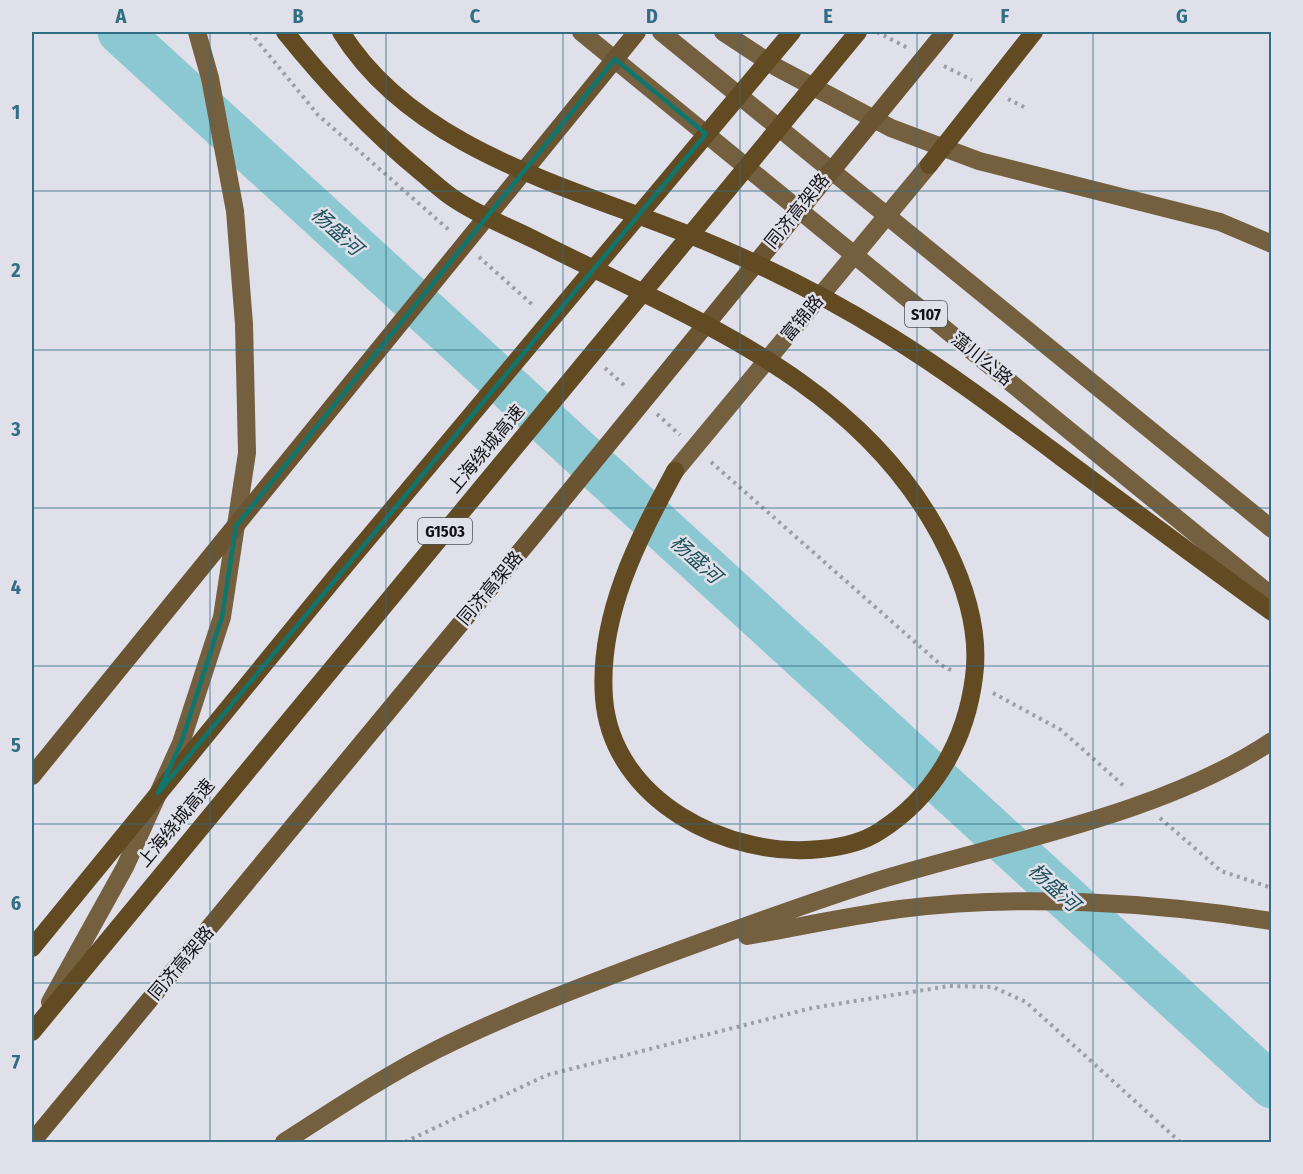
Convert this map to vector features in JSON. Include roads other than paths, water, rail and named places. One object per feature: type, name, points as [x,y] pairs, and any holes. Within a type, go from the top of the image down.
[{"type":"highway","points":[[285,32],[321,77],[387,144],[455,200],[742,343],[826,399],[880,448],[930,514],[962,580],[978,652],[970,710],[946,764],[928,789],[880,832],[846,846],[794,852],[745,845],[696,826],[656,800],[620,756],[604,702],[604,657],[617,595],[642,531],[675,471]]},
{"type":"highway","points":[[340,32],[381,81],[423,115],[467,144],[515,167],[719,247],[808,289],[889,336],[1011,420],[1272,612]]},
{"type":"highway","points":[[32,776],[637,32]]},
{"type":"highway","name":"上海绕城高速","points":[[32,948],[333,580],[792,32]]},
{"type":"highway","name":"上海绕城高速","points":[[32,1032],[858,32]]},
{"type":"highway","name":"同济高架路","points":[[32,1143],[945,32]]},
{"type":"highway","points":[[929,165],[1034,32]]},
{"type":"main road","points":[[32,1032],[130,857],[181,743],[222,617],[247,453],[244,324],[235,211],[210,78],[198,32]]},
{"type":"main road","name":"蕰川公路","points":[[581,32],[1272,596]]},
{"type":"main road","points":[[661,32],[1272,530]]},
{"type":"main road","points":[[723,32],[776,67],[891,128],[979,161],[1220,222],[1272,244]]},
{"type":"main road","name":"富锦路","points":[[675,471],[929,165]]},
{"type":"main road","points":[[284,1143],[368,1088],[434,1051],[553,998],[692,945],[882,880],[1071,826],[1183,789],[1272,741]]},
{"type":"main road","points":[[692,945],[901,909],[1005,903],[1111,903],[1223,913],[1272,921]]},
{"type":"waterway","name":"杨盛河","points":[[120,32],[1272,1086]]}]
